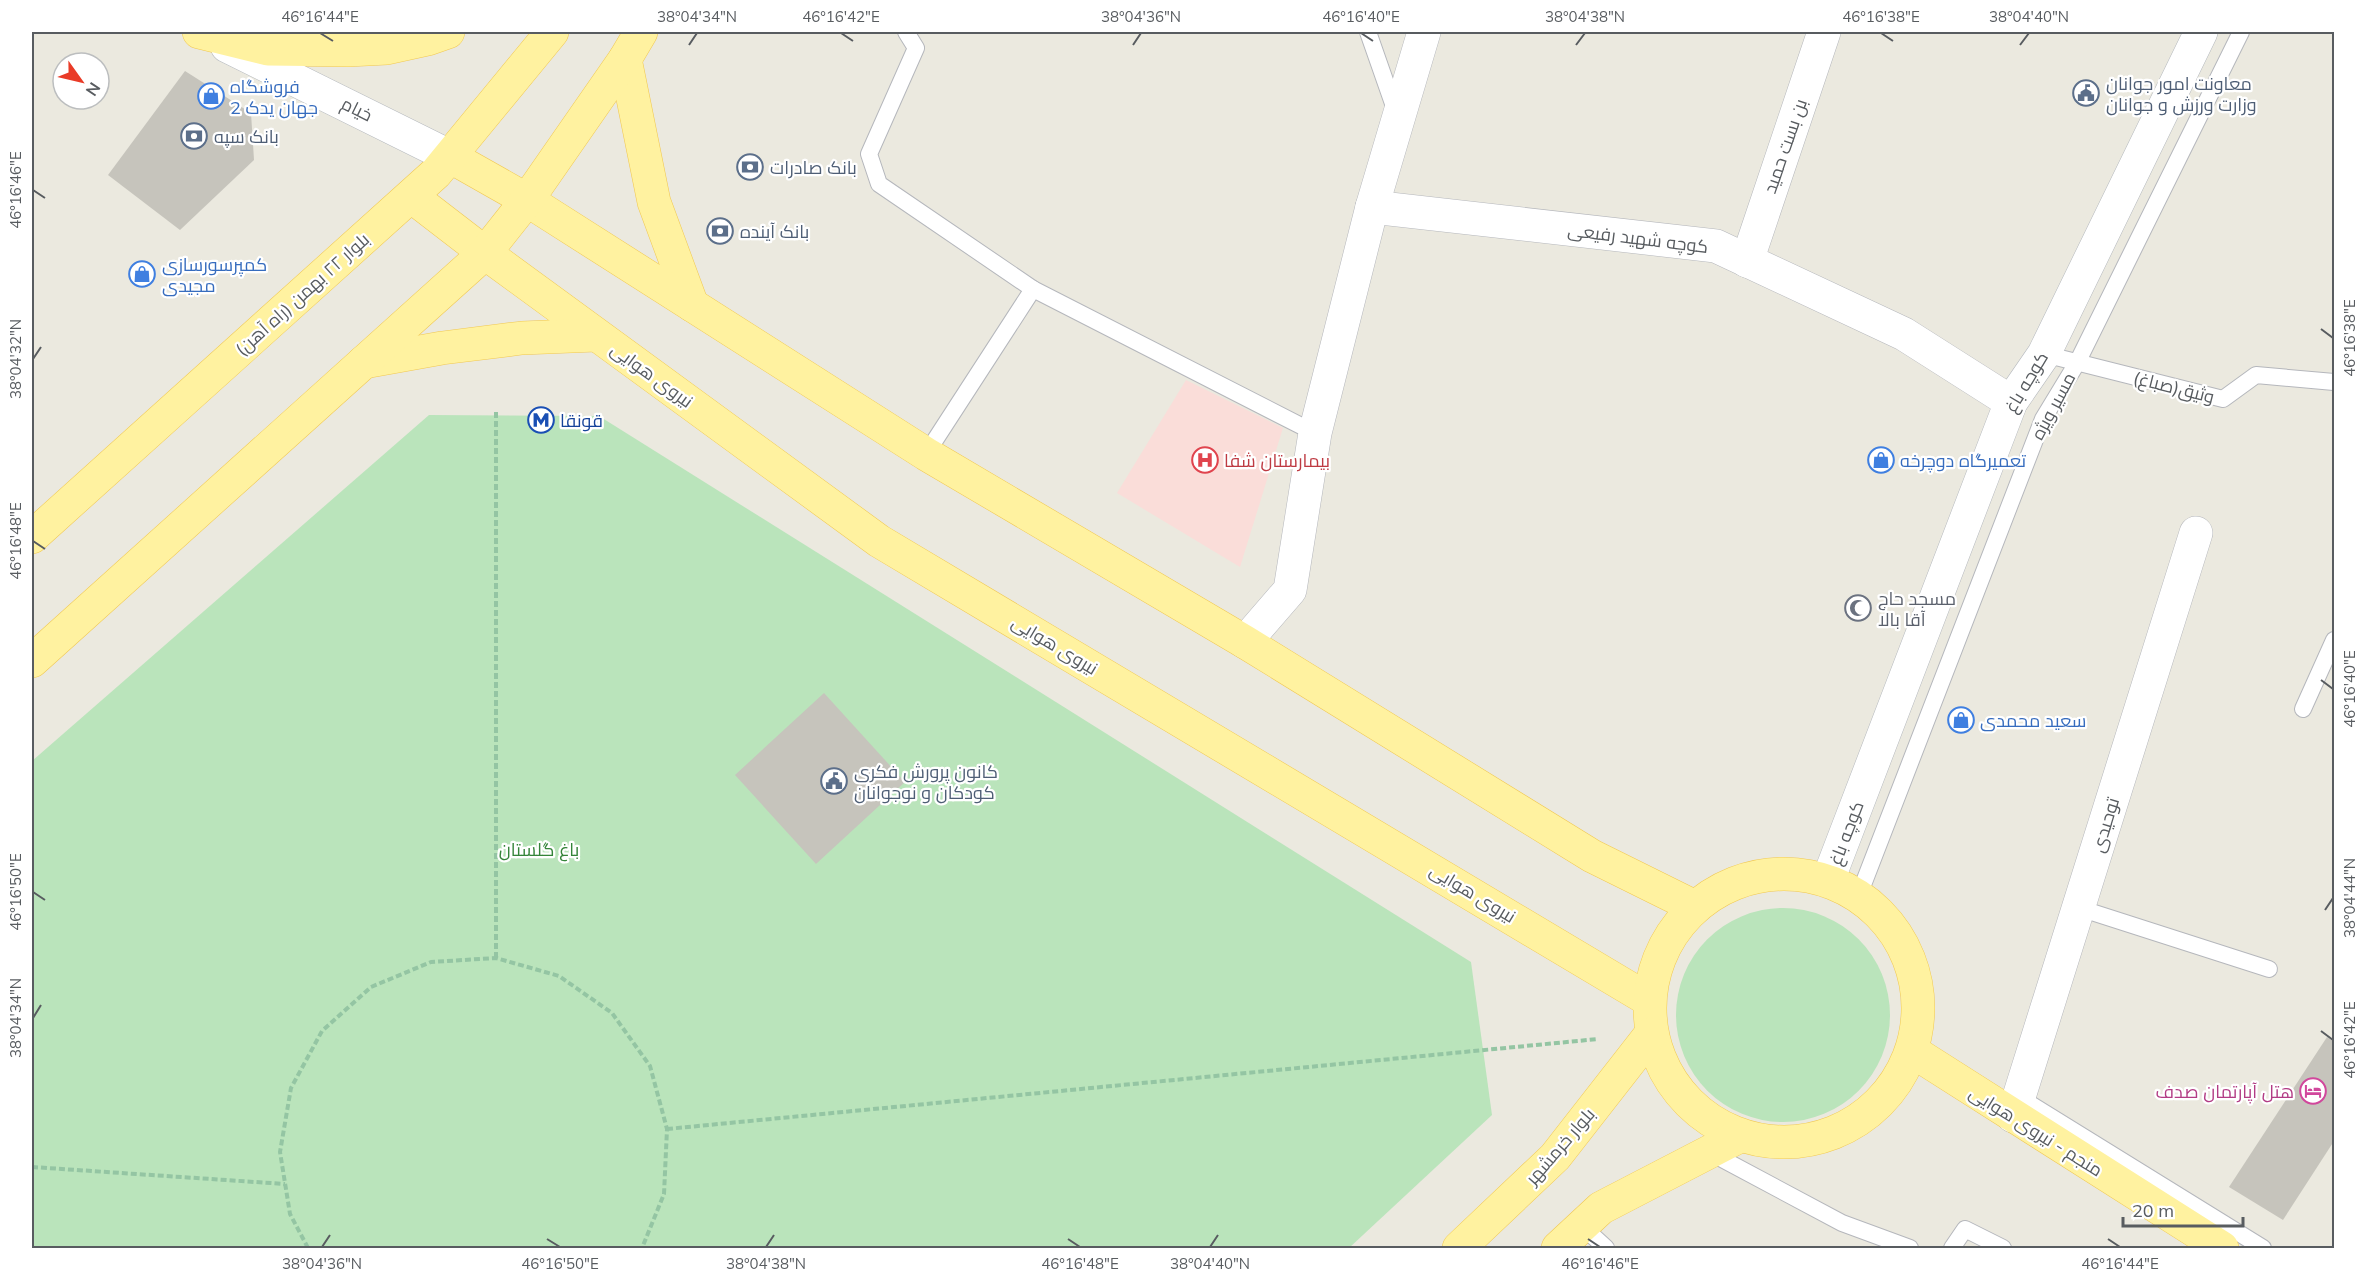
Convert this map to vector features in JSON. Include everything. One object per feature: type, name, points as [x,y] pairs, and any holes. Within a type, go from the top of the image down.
[{"type":"main road","points":[[198,32],[268,49],[348,50],[387,48],[448,32]]},
{"type":"main road","name":"بلوار ۲۲ بهمن (راه آهن)","points":[[32,537],[411,196],[451,157],[552,32]]},
{"type":"main road","points":[[32,661],[485,254],[527,200],[634,43]]},
{"type":"main road","points":[[634,43],[654,202],[692,304]]},
{"type":"main road","points":[[451,157],[527,200],[926,454],[1245,642],[1592,856],[1695,907]]},
{"type":"main road","name":"نیروی هوایی","points":[[411,196],[485,254],[879,541],[1649,999]]},
{"type":"main road","points":[[364,362],[442,348],[522,338],[596,335]]},
{"type":"main road","points":[[1793,873],[1828,880],[1859,896],[1885,919],[1905,948],[1916,981],[1918,1017],[1912,1051],[1896,1083],[1872,1110],[1843,1129],[1810,1141],[1775,1143],[1740,1136],[1708,1120],[1682,1097],[1662,1068],[1651,1034],[1649,999],[1656,964],[1672,933],[1695,907],[1725,887],[1758,876],[1793,873]]},
{"type":"main road","name":"بلوار خرمشهر","points":[[1459,1248],[1555,1156],[1651,1034]]},
{"type":"main road","name":"منجم - نیروی هوایی","points":[[1912,1051],[2016,1106],[2222,1248]]},
{"type":"main road","points":[[1558,1248],[1601,1208],[1740,1136]]},
{"type":"street","name":"خیام","points":[[198,32],[451,157]]},
{"type":"street","points":[[1245,642],[1290,590],[1315,433],[1372,207],[1424,32]]},
{"type":"street","name":"بن بست حمید","points":[[1747,261],[1824,32]]},
{"type":"street","name":"کوچه باغ","points":[[1828,880],[2011,402],[2044,354],[2201,32]]},
{"type":"street","name":"کوچه شهید رفیعی","points":[[1372,207],[1716,246],[1904,334],[2011,402]]},
{"type":"street","name":"توحیدی","points":[[2016,1106],[2196,533]]},
{"type":"lane","points":[[906,32],[916,48],[869,154],[879,184],[1033,290],[1315,433]]},
{"type":"lane","points":[[1368,32],[1398,118]]},
{"type":"lane","name":"مسیر ویژه","points":[[1859,896],[2043,419],[2077,363],[2241,32]]},
{"type":"lane","points":[[926,454],[1033,290]]},
{"type":"lane","name":"وثیق(صباغ)","points":[[2044,354],[2223,399],[2256,375],[2334,382]]},
{"type":"lane","points":[[2302,709],[2334,640]]},
{"type":"lane","points":[[2079,908],[2269,969]]},
{"type":"lane","points":[[2016,1106],[2263,1248]]},
{"type":"lane","points":[[1709,1152],[1842,1223],[1911,1248]]},
{"type":"lane","points":[[1582,1226],[1606,1248]]},
{"type":"lane","points":[[1952,1248],[1965,1228],[2002,1248]]},
{"type":"path","points":[[496,409],[496,958]]},
{"type":"path","points":[[308,1248],[290,1214],[280,1152],[291,1088],[322,1031],[371,987],[421,966],[431,962],[496,958],[559,976],[612,1013],[650,1066],[668,1129],[664,1194],[642,1248]]},
{"type":"path","points":[[668,1129],[1651,1034]]},
{"type":"path","points":[[32,1167],[285,1184]]},
{"type":"shaded area","name":"بیمارستان شفا","points":[[1186,380],[1283,428],[1240,567],[1117,493]]},
{"type":"green space","name":"باغ گلستان","points":[[429,415],[599,416],[1471,962],[1492,1115],[1349,1248],[32,1248],[32,761]]},
{"type":"green space","points":[[1772,908],[1794,908],[1814,912],[1834,920],[1859,939],[1878,964],[1886,984],[1890,1015],[1886,1046],[1878,1066],[1859,1091],[1834,1110],[1814,1118],[1794,1122],[1772,1122],[1752,1118],[1732,1110],[1700,1083],[1688,1066],[1680,1046],[1676,1026],[1676,1004],[1680,984],[1688,964],[1715,932],[1732,920],[1752,912]]},
{"type":"building","name":"بانک سپه","points":[[185,71],[251,113],[254,160],[180,230],[108,175]]},
{"type":"building","points":[[824,693],[905,782],[816,864],[735,775]]},
{"type":"building","name":"هتل آپارتمان صدف","points":[[2327,1037],[2334,1042],[2334,1141],[2283,1220],[2229,1187]]},
{"type":"place","name":"معاونت امور جوانان وزارت ورزش و جوانان","points":[[2086,93]]},
{"type":"place","name":"فروشگاه جهان یدک 2","points":[[211,96]]},
{"type":"place","name":"بانک سپه","points":[[194,136]]},
{"type":"place","name":"بانک صادرات","points":[[750,167]]},
{"type":"place","name":"بانک آینده","points":[[720,231]]},
{"type":"place","name":"کمپرسورسازی مجیدی","points":[[142,274]]},
{"type":"place","name":"قونقا","points":[[541,420]]},
{"type":"place","name":"بیمارستان شفا","points":[[1205,460]]},
{"type":"place","name":"تعمیرگاه دوچرخه","points":[[1881,460]]},
{"type":"place","name":"مسجد حاج آقا بالا","points":[[1858,608]]},
{"type":"place","name":"سعید محمدی","points":[[1961,720]]},
{"type":"place","name":"کانون پرورش فکری کودکان و نوجوانان","points":[[834,781]]},
{"type":"place","name":"هتل آپارتمان صدف","points":[[2313,1091]]}]
